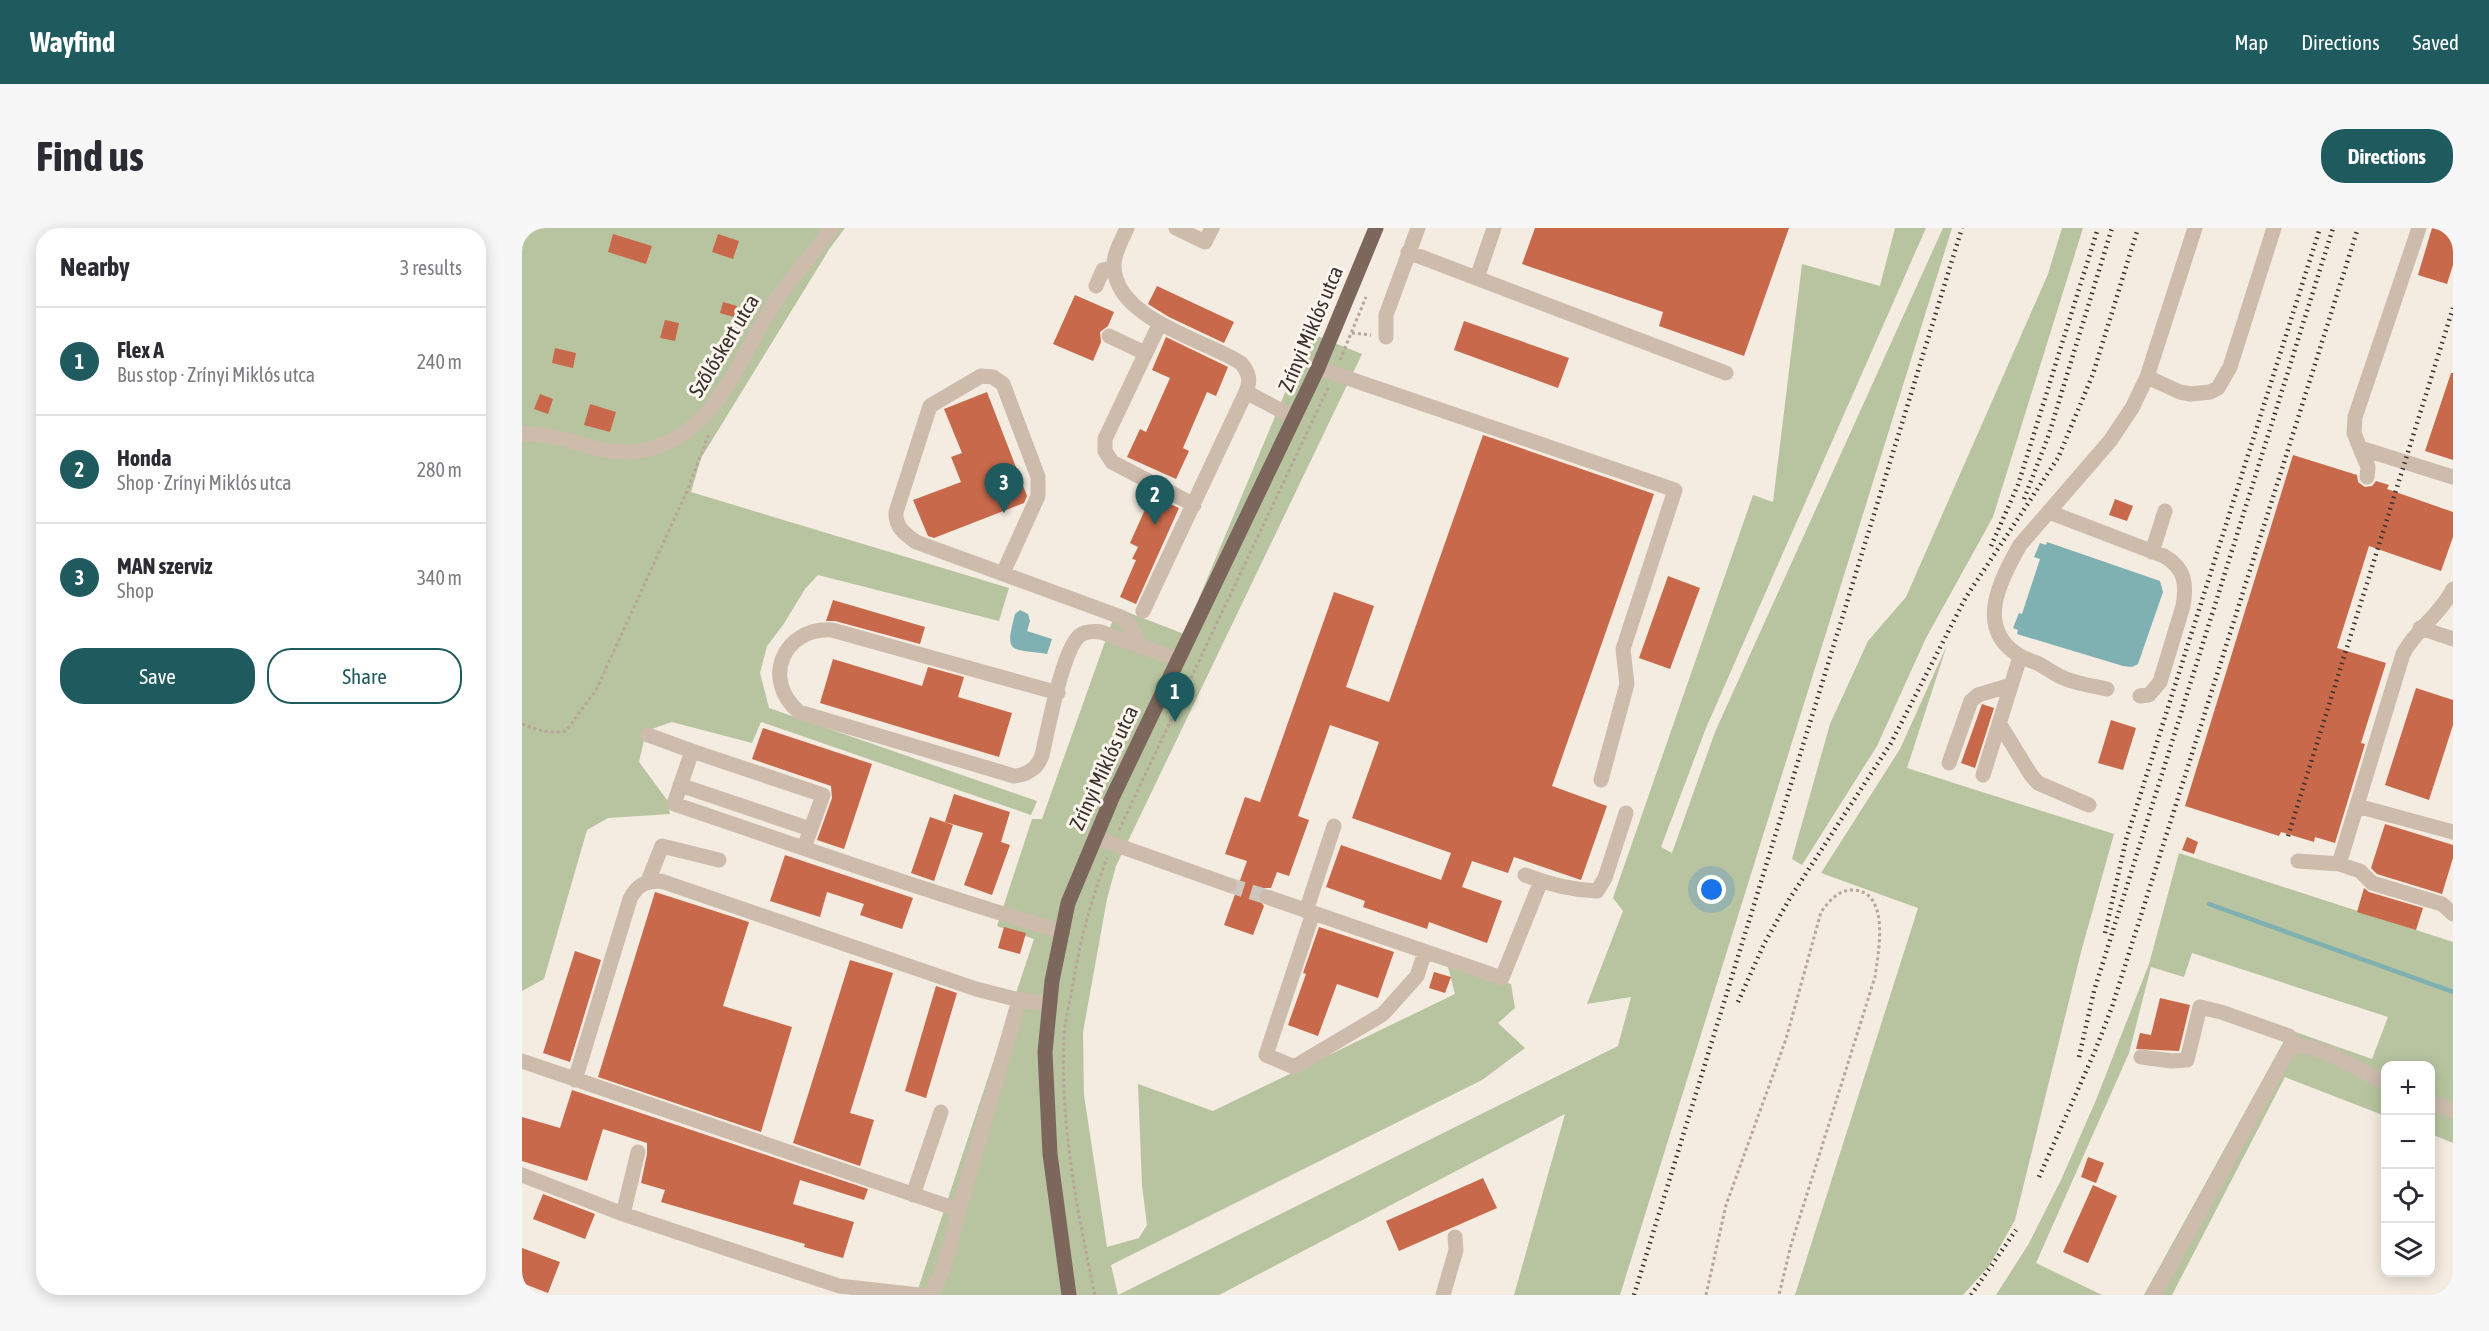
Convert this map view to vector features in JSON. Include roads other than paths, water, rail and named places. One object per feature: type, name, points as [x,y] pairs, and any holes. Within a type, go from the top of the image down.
[{"type":"main road","name":"Zrínyi Miklós utca","points":[[1069,1295],[1054,1190],[1047,1111],[1045,1052],[1049,1004],[1060,932],[1068,903],[1094,837],[1318,368],[1376,228]]},
{"type":"street","name":"Szőlőskert utca","points":[[522,435],[537,434],[626,452],[661,446],[697,424],[714,408],[776,300],[832,228]]},
{"type":"street","points":[[1127,228],[1115,258],[1114,268],[1118,280],[1135,307],[1160,323],[1241,363],[1249,376],[1250,384],[1143,611]]},
{"type":"street","points":[[1176,228],[1205,242],[1212,228]]},
{"type":"street","points":[[1386,337],[1386,315],[1418,228]]},
{"type":"street","points":[[1478,278],[1494,228]]},
{"type":"street","points":[[2107,689],[2066,679],[2020,657],[2010,649],[1997,631],[1995,600],[2015,555],[2110,441],[2128,416],[2147,377],[2195,228]]},
{"type":"street","points":[[2147,377],[2180,392],[2191,394],[2210,392],[2218,388],[2230,367],[2274,228]]},
{"type":"street","points":[[2367,477],[2368,467],[2354,433],[2355,417],[2419,228]]},
{"type":"street","points":[[1408,252],[1726,373]]},
{"type":"street","points":[[1096,286],[1103,270],[1114,268]]},
{"type":"street","points":[[1160,323],[1105,439],[1105,451],[1112,462],[1194,505]]},
{"type":"street","points":[[1109,336],[1145,353]]},
{"type":"street","points":[[1318,368],[1675,490],[1623,649],[1627,684],[1601,780]]},
{"type":"street","points":[[1003,573],[1038,496],[1040,486],[1003,384],[987,375],[981,376],[930,405],[895,520],[905,534],[916,542],[1121,617],[1129,624],[1141,647]]},
{"type":"street","points":[[1246,392],[1295,418]]},
{"type":"street","points":[[2360,448],[2453,477]]},
{"type":"street","points":[[2152,552],[2165,511]]},
{"type":"street","points":[[2049,512],[2152,552],[2173,561],[2180,568],[2185,594],[2160,682],[2150,695],[2140,696]]},
{"type":"street","points":[[2339,864],[2398,669],[2409,644],[2446,602],[2453,589]]},
{"type":"street","points":[[2421,628],[2453,639]]},
{"type":"street","points":[[1058,693],[832,630],[815,631],[795,641],[785,652],[779,675],[793,707],[799,712],[1014,776],[1026,773],[1039,764],[1058,693],[1068,653],[1080,635],[1096,631],[1179,660]]},
{"type":"street","points":[[1983,775],[2020,657]]},
{"type":"street","points":[[1949,763],[1971,701],[1978,695],[2011,685]]},
{"type":"street","points":[[1999,723],[2038,783],[2089,805]]},
{"type":"street","points":[[648,735],[823,795],[804,848]]},
{"type":"street","points":[[692,751],[674,804],[1060,932]]},
{"type":"street","points":[[681,785],[810,829]]},
{"type":"street","points":[[2357,806],[2453,832]]},
{"type":"street","points":[[1526,874],[1541,881],[1577,890],[1597,891],[1605,878],[1626,813]]},
{"type":"street","points":[[1334,826],[1266,1054],[1294,1067],[1383,1014],[1417,976],[1425,952]]},
{"type":"street","points":[[1094,837],[1229,885]]},
{"type":"street","points":[[648,881],[662,846],[719,860]]},
{"type":"street","points":[[2298,861],[2339,864],[2360,871],[2372,883],[2442,904],[2453,914]]},
{"type":"street","points":[[575,1080],[630,899],[636,887],[648,881],[661,881],[965,985],[1019,1000],[1049,1004]]},
{"type":"street","points":[[1267,897],[1502,978],[1541,881]]},
{"type":"street","points":[[931,1295],[942,1276],[949,1254],[959,1209],[1019,1000]]},
{"type":"street","points":[[2141,1057],[2172,1061],[2187,1060],[2200,1007],[2289,1036],[2297,1045],[2319,1049],[2381,1081]]},
{"type":"street","points":[[2154,1295],[2284,1054],[2297,1045]]},
{"type":"street","points":[[522,1061],[959,1209]]},
{"type":"street","points":[[2435,1104],[2453,1111]]},
{"type":"street","points":[[913,1195],[941,1112]]},
{"type":"street","points":[[623,1214],[638,1152]]},
{"type":"street","points":[[522,1175],[623,1214],[839,1286],[919,1295]]},
{"type":"street","points":[[1443,1295],[1456,1250],[1455,1237]]},
{"type":"water","points":[[2047,542],[2160,581],[2163,592],[2138,664],[2132,667],[2123,666],[2017,634],[2018,630],[2013,628],[2019,613],[2022,614],[2040,559],[2034,557],[2040,543],[2046,545]]},
{"type":"water","points":[[1020,610],[1028,614],[1030,621],[1027,631],[1052,639],[1047,654],[1013,648],[1010,637],[1015,614]]},
{"type":"waterway","points":[[2209,904],[2453,992]]},
{"type":"tunnel","points":[[1229,885],[1267,897]]},
{"type":"railway","points":[[1634,1295],[1962,228]]},
{"type":"railway","points":[[1991,546],[2018,485],[2098,228]]},
{"type":"railway","points":[[2024,499],[2048,437],[2112,228]]},
{"type":"railway","points":[[1738,1002],[1764,944],[1790,898],[1891,743],[1966,597],[2058,458],[2093,374],[2138,228]]},
{"type":"railway","points":[[2105,933],[2126,840],[2320,228]]},
{"type":"railway","points":[[2079,1057],[2094,991],[2333,228]]},
{"type":"railway","points":[[2039,1177],[2112,1007],[2358,228]]},
{"type":"railway","points":[[2288,836],[2453,308]]},
{"type":"railway","points":[[1971,1295],[2016,1230]]},
{"type":"place","name":"MAN szerviz","points":[[1004,513]]},
{"type":"place","name":"Honda","points":[[1155,525]]},
{"type":"place","name":"Flex A","points":[[1175,722]]}]
